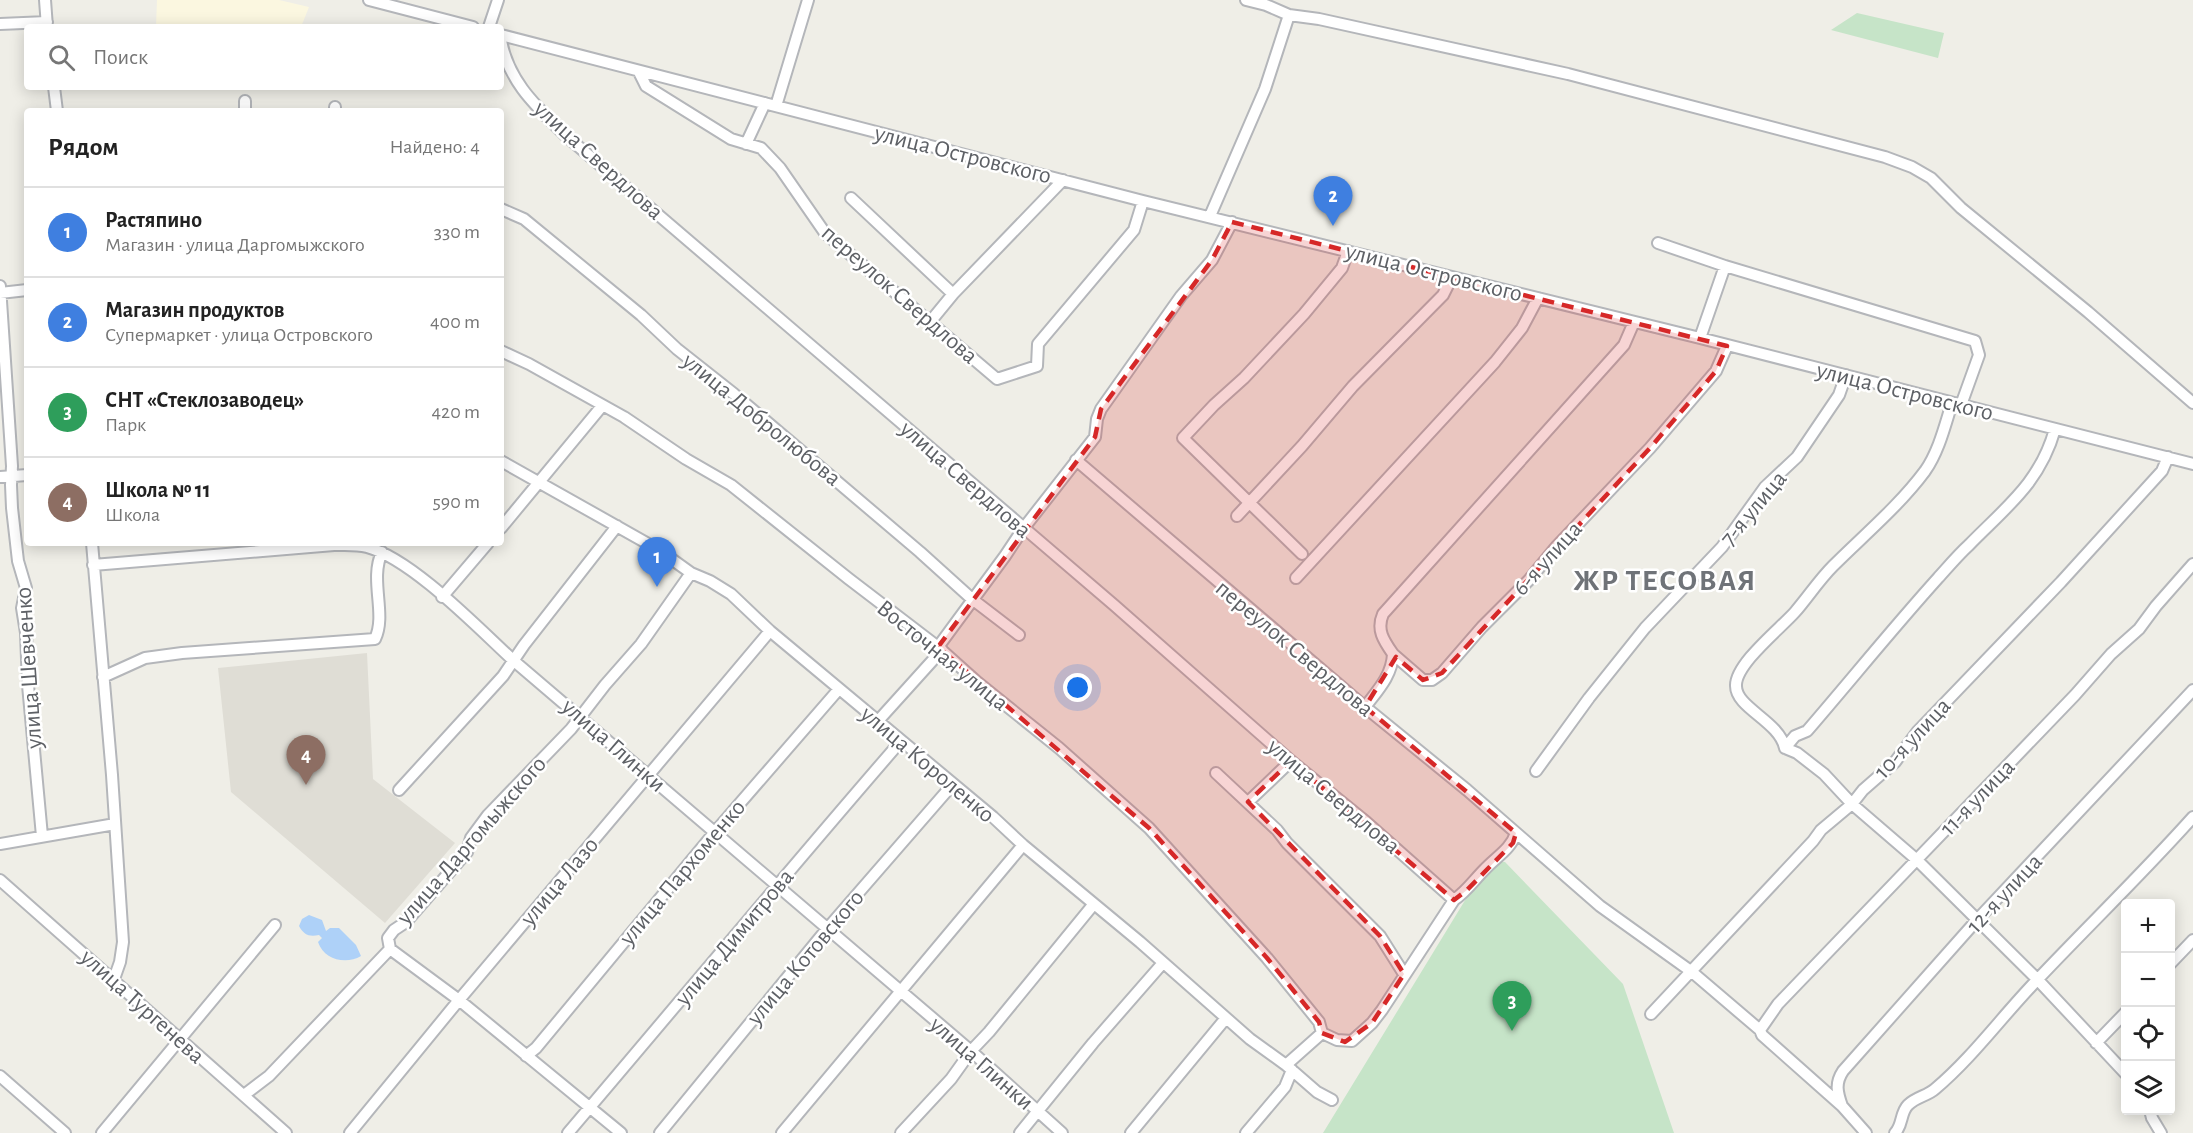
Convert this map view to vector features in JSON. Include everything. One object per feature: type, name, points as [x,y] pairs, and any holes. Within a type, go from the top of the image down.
[{"type":"street","points":[[45,0],[47,24]]},
{"type":"street","points":[[369,0],[461,24]]},
{"type":"street","points":[[490,24],[498,0]]},
{"type":"street","points":[[746,144],[770,105],[808,0]]},
{"type":"street","points":[[1246,0],[1278,5],[1289,15],[1319,19],[1620,87],[1886,157],[1912,167],[1931,178],[1960,208],[2088,312],[2193,403]]},
{"type":"street","points":[[1210,216],[1265,89],[1289,15]]},
{"type":"street","points":[[0,24],[24,25]]},
{"type":"street","name":"улица Островского","points":[[504,36],[1143,201],[1700,338],[2193,464]]},
{"type":"street","name":"улица Свердлова","points":[[504,58],[512,76],[541,111],[565,135],[1114,605],[1291,761],[1366,822],[1454,900]]},
{"type":"street","name":"переулок Свердлова","points":[[639,72],[646,86],[731,139],[761,148],[780,168],[825,232],[997,379],[1037,366],[1038,344],[1134,230],[1143,201]]},
{"type":"street","points":[[54,90],[57,108]]},
{"type":"street","points":[[930,322],[952,294],[1062,180]]},
{"type":"street","points":[[851,198],[952,294]]},
{"type":"street","name":"улица Добролюбова","points":[[504,210],[524,219],[632,308],[677,349],[743,401],[912,544],[972,599],[1018,635]]},
{"type":"street","points":[[877,722],[940,648],[1023,529],[1095,437],[1097,419],[1107,400],[1181,296],[1212,260],[1232,222]]},
{"type":"street","points":[[1658,243],[1725,266],[1976,341],[1979,355],[1925,471],[1830,569],[1794,613],[1750,657],[1736,682],[1740,698],[1777,730],[1783,738],[1785,748]]},
{"type":"street","points":[[1302,554],[1183,438],[1252,370],[1304,314],[1342,268],[1348,251]]},
{"type":"street","points":[[1700,338],[1725,266]]},
{"type":"street","points":[[1237,516],[1353,386],[1443,295],[1452,277]]},
{"type":"street","points":[[0,291],[24,290]]},
{"type":"street","name":"улица Шевченко","points":[[0,291],[12,475],[12,508],[18,561],[26,588],[22,608],[27,633],[28,685],[42,836]]},
{"type":"street","points":[[1296,578],[1495,362],[1522,328],[1538,298]]},
{"type":"street","points":[[1365,707],[1391,669],[1393,654],[1380,633],[1380,620],[1383,614],[1624,345],[1634,322]]},
{"type":"street","name":"6-я улица","points":[[1393,654],[1423,680],[1432,680],[1442,673],[1482,627],[1529,580],[1557,546],[1650,448],[1716,370],[1727,346]]},
{"type":"street","name":"Восточная улица","points":[[504,352],[641,427],[686,459],[731,485],[940,648],[985,689],[1059,748],[1149,828],[1267,958],[1319,1022],[1322,1033]]},
{"type":"street","name":"7-я улица","points":[[1536,771],[1588,698],[1645,628],[1722,547],[1765,487],[1797,457],[1839,395],[1846,375]]},
{"type":"street","points":[[504,525],[602,406]]},
{"type":"street","points":[[1785,748],[1795,736],[1807,731],[1969,544],[2010,506],[2042,464],[2055,429]]},
{"type":"street","name":"10-я улица","points":[[1651,1014],[1814,841],[1821,830],[1852,804],[1863,790],[1895,762],[1918,731],[2162,471],[2168,457]]},
{"type":"street","name":"переулок Свердлова","points":[[1076,460],[1600,906],[1692,972],[1760,1030],[1762,1035],[1842,1106],[1866,1133]]},
{"type":"street","name":"улица Короленко","points":[[504,463],[659,550],[691,573],[731,594],[877,722],[909,746],[1092,905],[1140,942],[1162,964],[1250,1039],[1289,1067],[1317,1092],[1332,1100]]},
{"type":"street","points":[[0,477],[24,475]]},
{"type":"street","points":[[399,790],[503,676],[524,645],[616,526]]},
{"type":"street","points":[[92,546],[123,942],[120,962],[114,979]]},
{"type":"street","name":"улица Глинки","points":[[93,565],[322,546]]},
{"type":"street","name":"улица Глинки","points":[[369,546],[408,568],[826,929],[971,1051],[1062,1133]]},
{"type":"street","points":[[442,597],[485,546]]},
{"type":"street","points":[[103,677],[145,658],[182,653],[375,639],[379,626],[376,566],[382,552]]},
{"type":"street","name":"11-я улица","points":[[1760,1030],[1778,1004],[2075,695],[2111,654],[2139,629],[2193,564]]},
{"type":"street","name":"улица Даргомыжского","points":[[244,1095],[268,1076],[390,949],[388,938],[394,930],[406,922],[467,852],[471,838],[488,815],[571,729],[580,715],[641,644],[691,573]]},
{"type":"street","name":"улица Лазо","points":[[350,1133],[459,1000],[771,631]]},
{"type":"street","name":"улица Пархоменко","points":[[526,1056],[536,1048],[715,832],[839,689]]},
{"type":"street","name":"12-я улица","points":[[1842,1106],[1837,1092],[1837,1082],[1843,1071],[1977,920],[2193,690]]},
{"type":"street","name":"улица Димитрова","points":[[568,1133],[691,989],[776,884],[894,749],[899,740]]},
{"type":"street","points":[[1785,748],[1797,753],[1824,774],[1852,804],[1917,860],[2037,979],[2121,1069]]},
{"type":"street","points":[[1248,802],[1291,761]]},
{"type":"street","points":[[1216,773],[1248,802],[1380,936],[1404,974]]},
{"type":"street","name":"улица Котовского","points":[[660,1133],[826,929],[953,784]]},
{"type":"street","points":[[1895,1133],[1900,1125],[1904,1109],[1935,1090],[2037,979],[2143,873],[2193,817]]},
{"type":"street","points":[[0,844],[115,824]]},
{"type":"street","points":[[1246,1133],[1285,1088],[1289,1067],[1322,1033],[1337,1041],[1352,1041],[1372,1023],[1454,900],[1467,890],[1485,868],[1513,843],[1516,833]]},
{"type":"street","points":[[782,1133],[1023,845]]},
{"type":"street","name":"улица Тургенева","points":[[0,880],[286,1133]]},
{"type":"street","points":[[901,1133],[951,1079],[971,1051],[1092,905]]},
{"type":"street","points":[[102,1133],[275,925]]},
{"type":"street","points":[[2175,959],[2193,940]]},
{"type":"street","points":[[390,949],[459,1000],[621,1133]]},
{"type":"street","points":[[1020,1133],[1093,1043],[1162,964]]},
{"type":"street","points":[[2096,1043],[2121,1017]]},
{"type":"street","points":[[1131,1133],[1226,1018]]},
{"type":"street","points":[[0,1076],[65,1133]]},
{"type":"street","points":[[2151,1115],[2161,1133]]},
{"type":"highlighted area","points":[[1232,222],[1727,346],[1716,371],[1650,448],[1442,673],[1423,680],[1396,657],[1365,707],[1516,833],[1513,843],[1467,890],[1454,900],[1291,761],[1248,802],[1380,936],[1404,974],[1372,1023],[1345,1042],[1322,1033],[1319,1022],[1267,958],[1149,828],[938,647],[1095,437],[1101,409],[1212,260]]},
{"type":"shaded area","points":[[157,0],[279,0],[309,7],[302,24],[156,24]]},
{"type":"shaded area","points":[[367,653],[373,779],[455,843],[385,923],[231,792],[218,668]]},
{"type":"green space","points":[[1857,13],[1944,33],[1938,58],[1831,30]]},
{"type":"green space","points":[[1489,861],[1505,862],[1623,984],[1674,1133],[1323,1133]]},
{"type":"water","points":[[309,915],[322,920],[326,931],[330,928],[339,928],[356,945],[361,956],[349,960],[330,957],[318,942],[322,938],[319,935],[307,935],[299,926],[302,919]]},
{"type":"place","name":"Магазин продуктов","points":[[1333,226]]},
{"type":"place","name":"Растяпино","points":[[657,587]]},
{"type":"place","name":"Школа № 11","points":[[306,785]]},
{"type":"place","name":"СНТ «Стеклозаводец»","points":[[1512,1031]]},
{"type":"district","name":"ЖР ТЕСОВАЯ","points":[[1665,580]]}]
